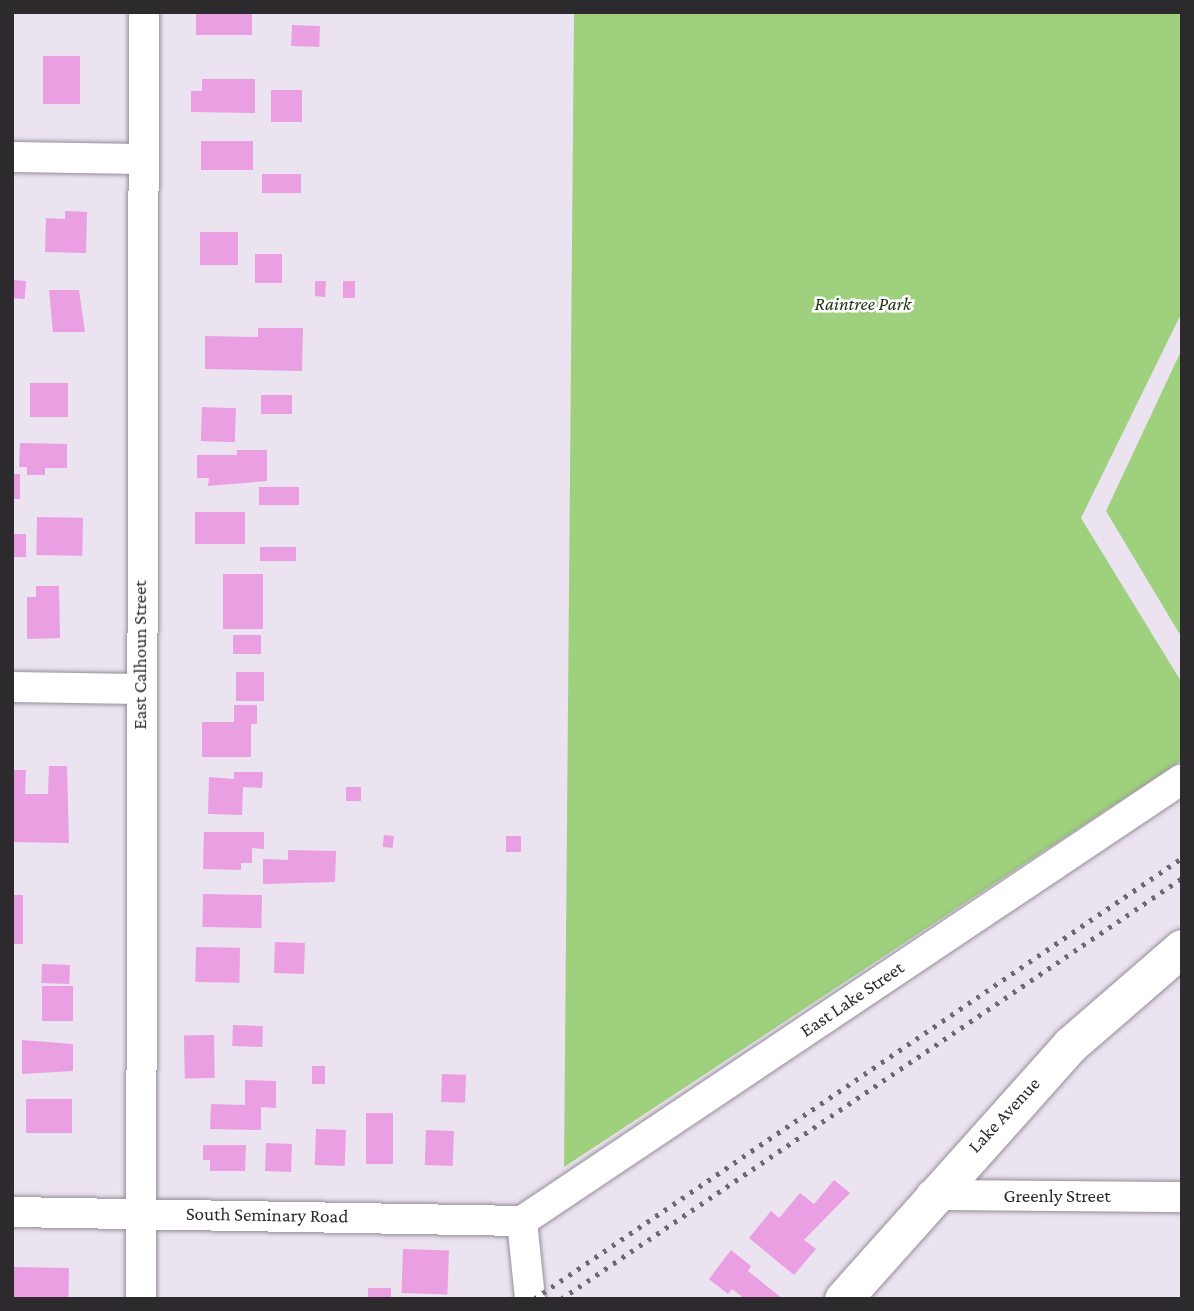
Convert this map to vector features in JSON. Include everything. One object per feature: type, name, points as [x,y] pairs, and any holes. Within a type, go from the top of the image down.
[{"type":"street","name":"East Calhoun Street","points":[[141,1299],[139,689],[144,12]]},
{"type":"street","points":[[12,156],[143,159]]},
{"type":"street","points":[[12,687],[139,689]]},
{"type":"street","name":"East Lake Street","points":[[522,1221],[1182,779]]},
{"type":"street","name":"Lake Avenue","points":[[843,1299],[931,1195],[1070,1045],[1182,948]]},
{"type":"street","name":"Greenly Street","points":[[931,1195],[1182,1197]]},
{"type":"street","name":"South Seminary Road","points":[[12,1212],[522,1221]]},
{"type":"street","points":[[522,1221],[530,1299]]},
{"type":"green space","name":"Raintree Park","points":[[574,12],[1182,12],[1182,312],[1081,518],[1182,683],[1182,760],[564,1167]]},
{"type":"green space","points":[[1182,349],[1182,638],[1106,511]]},
{"type":"building","points":[[196,12],[252,12],[252,35],[196,35]]},
{"type":"building","points":[[292,25],[320,26],[319,47],[291,46]]},
{"type":"building","points":[[43,56],[80,56],[80,104],[43,104]]},
{"type":"building","points":[[202,79],[255,79],[255,113],[191,112],[191,91],[202,91]]},
{"type":"building","points":[[271,90],[302,90],[302,122],[271,122]]},
{"type":"building","points":[[201,141],[253,141],[253,170],[201,170]]},
{"type":"building","points":[[262,174],[301,174],[301,193],[262,193]]},
{"type":"building","points":[[65,211],[87,212],[86,253],[45,252],[46,218],[65,219]]},
{"type":"building","points":[[200,232],[238,232],[238,265],[200,265]]},
{"type":"building","points":[[255,254],[282,254],[282,283],[255,283]]},
{"type":"building","points":[[12,280],[26,281],[25,299],[12,298]]},
{"type":"building","points":[[315,281],[326,281],[325,297],[315,296]]},
{"type":"building","points":[[343,281],[355,281],[355,298],[343,298]]},
{"type":"building","points":[[49,290],[79,290],[85,332],[53,332]]},
{"type":"building","points":[[258,328],[303,328],[302,371],[205,369],[205,336],[258,337]]},
{"type":"building","points":[[30,383],[68,383],[68,417],[30,417]]},
{"type":"building","points":[[261,395],[292,395],[292,414],[261,414]]},
{"type":"building","points":[[202,407],[236,408],[235,442],[201,441]]},
{"type":"building","points":[[20,443],[67,444],[67,468],[45,468],[45,475],[27,475],[27,467],[19,467]]},
{"type":"building","points":[[237,450],[267,450],[267,481],[208,486],[209,478],[197,478],[197,455],[237,455]]},
{"type":"building","points":[[12,474],[20,474],[20,499],[12,499]]},
{"type":"building","points":[[259,487],[299,487],[299,505],[259,505]]},
{"type":"building","points":[[195,512],[245,512],[245,544],[195,544]]},
{"type":"building","points":[[37,517],[83,518],[82,556],[36,555]]},
{"type":"building","points":[[12,534],[26,534],[26,557],[12,557]]},
{"type":"building","points":[[260,547],[296,547],[296,561],[260,561]]},
{"type":"building","points":[[223,574],[263,574],[263,629],[223,629]]},
{"type":"building","points":[[36,586],[59,586],[60,638],[27,639],[27,597],[36,597]]},
{"type":"building","points":[[233,635],[261,635],[261,654],[233,654]]},
{"type":"building","points":[[236,672],[264,672],[264,701],[236,701]]},
{"type":"building","points":[[234,705],[257,705],[257,724],[251,724],[251,757],[202,757],[202,722],[234,722]]},
{"type":"building","points":[[49,766],[67,766],[69,843],[12,842],[12,770],[26,770],[25,794],[48,794]]},
{"type":"building","points":[[234,772],[263,772],[262,788],[243,787],[242,815],[208,814],[209,777],[234,779]]},
{"type":"building","points":[[346,787],[361,787],[361,801],[346,801]]},
{"type":"building","points":[[204,832],[264,832],[264,849],[252,848],[252,863],[241,863],[241,870],[203,869]]},
{"type":"building","points":[[384,835],[394,836],[393,848],[383,847]]},
{"type":"building","points":[[506,836],[521,836],[521,852],[506,852]]},
{"type":"building","points":[[288,850],[336,851],[335,882],[263,884],[263,859],[288,860]]},
{"type":"building","points":[[203,894],[262,895],[261,928],[202,927]]},
{"type":"building","points":[[12,895],[23,895],[23,944],[12,944]]},
{"type":"building","points":[[275,942],[305,943],[304,974],[274,973]]},
{"type":"building","points":[[196,947],[240,948],[239,983],[195,982]]},
{"type":"building","points":[[42,964],[70,965],[69,984],[41,983]]},
{"type":"building","points":[[42,986],[73,986],[73,1021],[42,1021]]},
{"type":"building","points":[[233,1025],[263,1026],[262,1047],[232,1046]]},
{"type":"building","points":[[214,1035],[215,1078],[185,1079],[184,1036]]},
{"type":"building","points":[[22,1040],[73,1044],[73,1071],[22,1074]]},
{"type":"building","points":[[312,1066],[325,1066],[325,1084],[312,1084]]},
{"type":"building","points":[[442,1074],[466,1075],[465,1103],[441,1102]]},
{"type":"building","points":[[245,1080],[276,1081],[276,1108],[261,1107],[261,1130],[210,1129],[211,1104],[245,1105]]},
{"type":"building","points":[[26,1099],[72,1099],[72,1133],[26,1133]]},
{"type":"building","points":[[366,1113],[393,1113],[393,1164],[366,1164]]},
{"type":"building","points":[[316,1129],[346,1130],[345,1166],[315,1165]]},
{"type":"building","points":[[426,1130],[454,1131],[453,1166],[425,1165]]},
{"type":"building","points":[[266,1143],[292,1144],[291,1172],[265,1171]]},
{"type":"building","points":[[203,1145],[246,1145],[245,1171],[210,1171],[210,1160],[203,1160]]},
{"type":"building","points":[[834,1180],[850,1193],[804,1240],[816,1249],[794,1275],[749,1238],[771,1211],[779,1218],[800,1193],[814,1204]]},
{"type":"building","points":[[403,1249],[449,1251],[447,1295],[401,1293]]},
{"type":"building","points":[[731,1250],[751,1266],[748,1271],[783,1299],[745,1299],[732,1289],[728,1294],[709,1279]]},
{"type":"building","points":[[12,1267],[69,1268],[68,1299],[12,1299]]},
{"type":"building","points":[[368,1288],[391,1288],[391,1299],[368,1299]]},
{"type":"railway","points":[[534,1299],[1182,858]]},
{"type":"railway","points":[[561,1299],[1182,878]]}]
